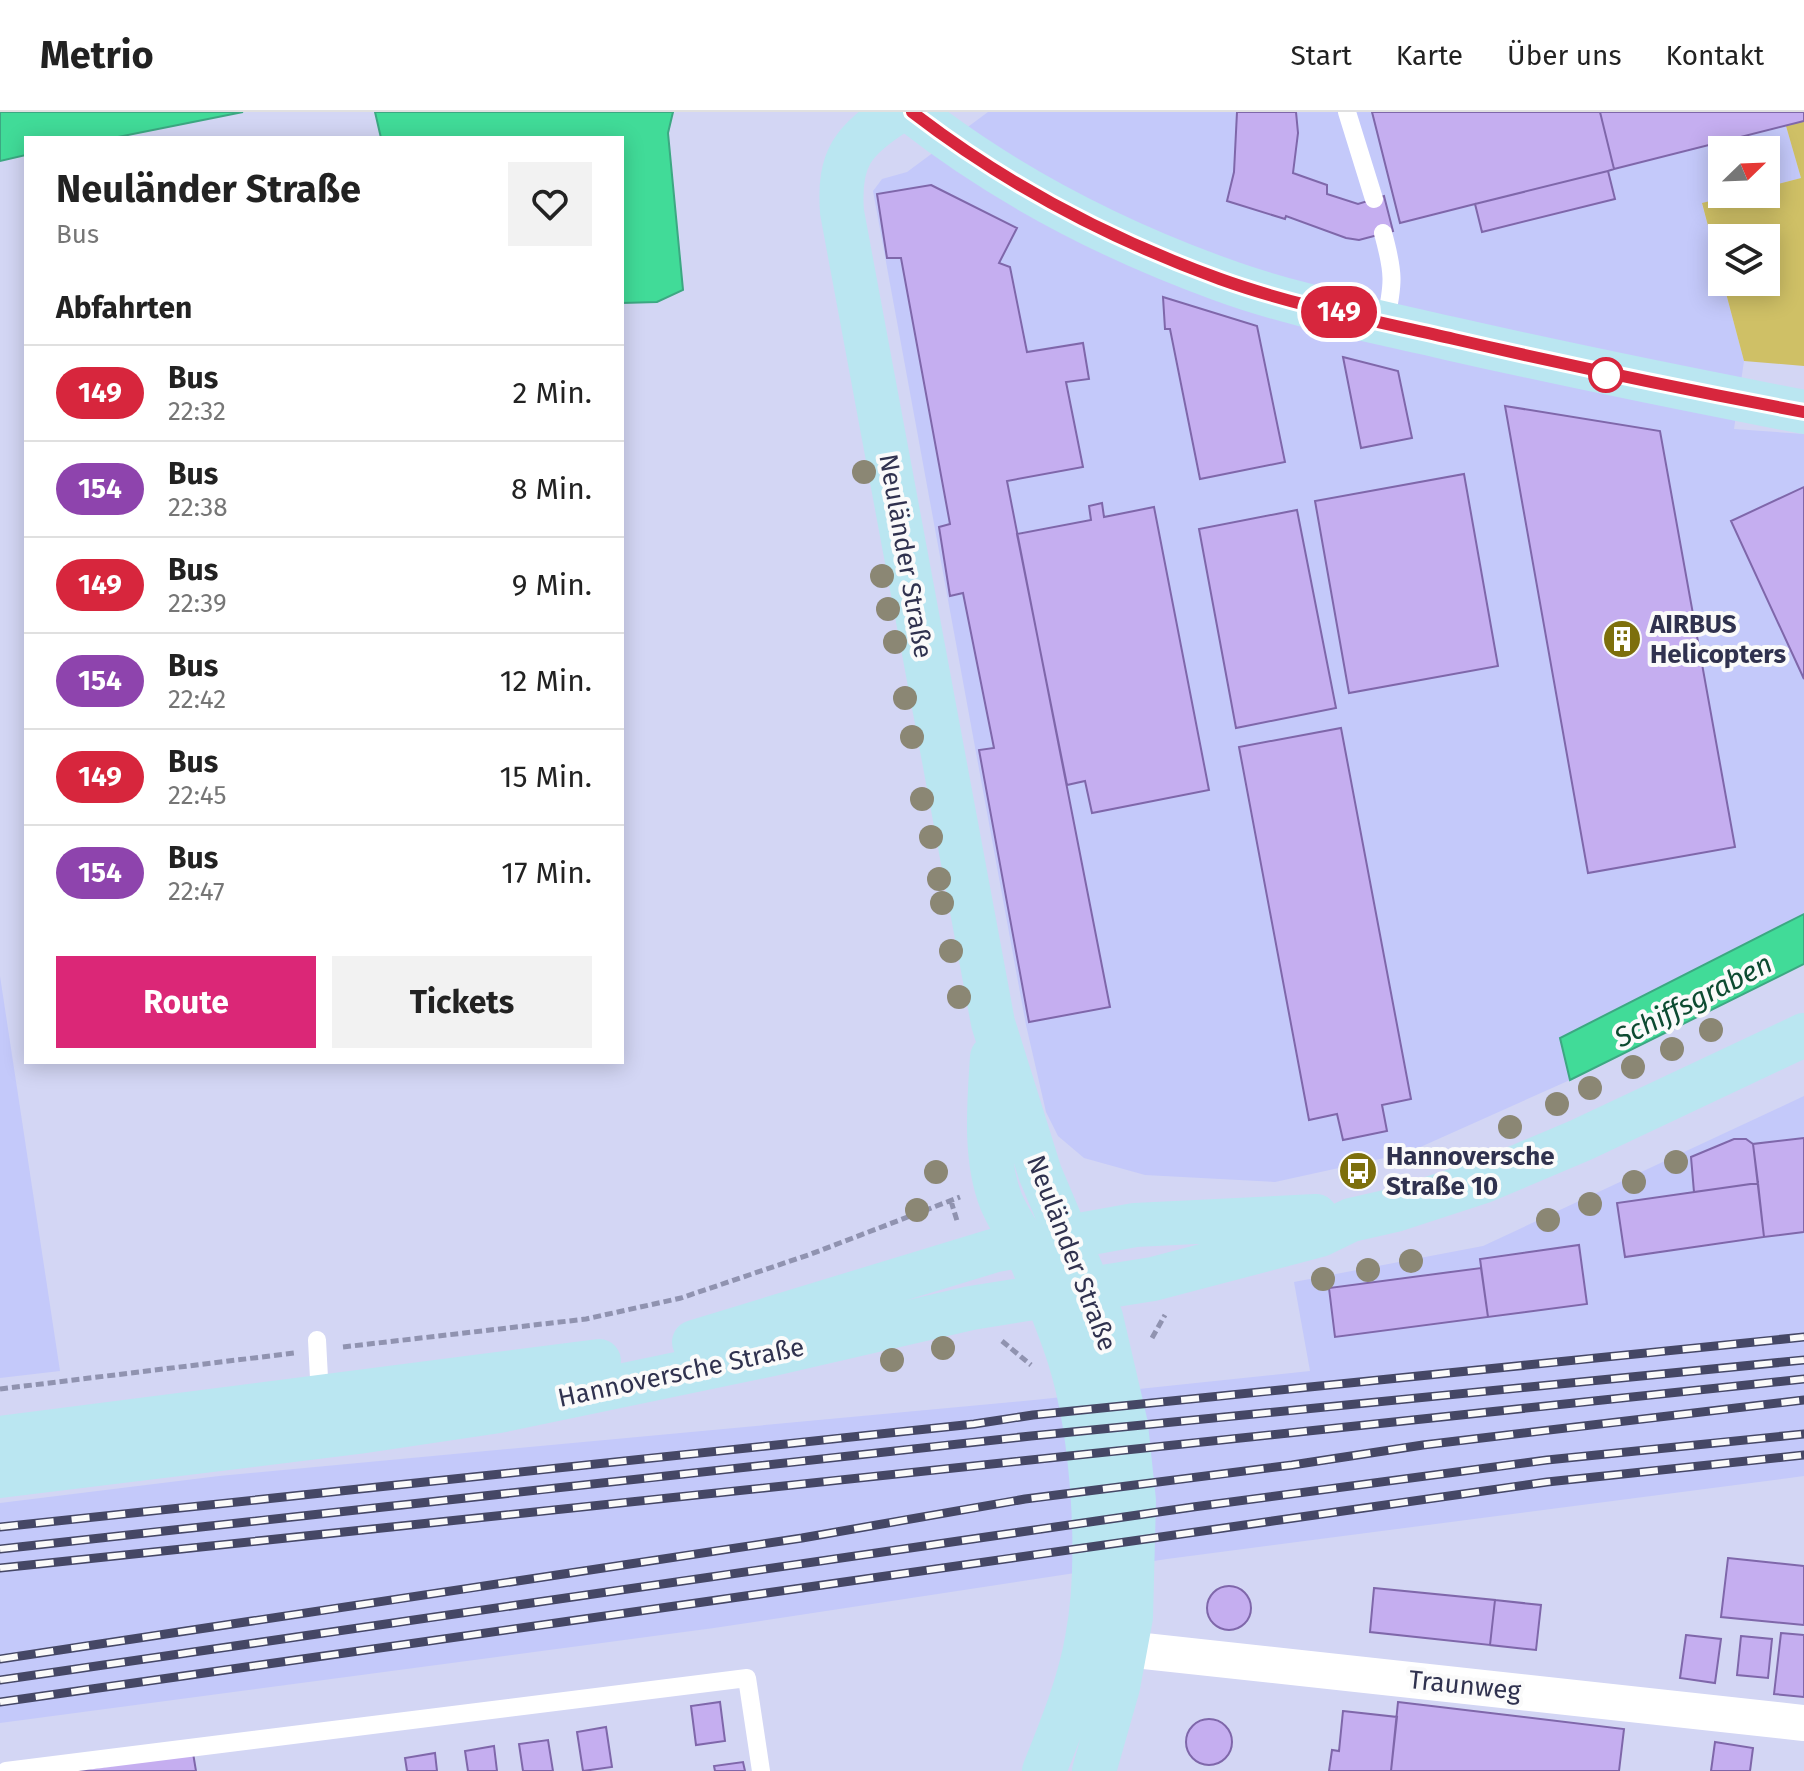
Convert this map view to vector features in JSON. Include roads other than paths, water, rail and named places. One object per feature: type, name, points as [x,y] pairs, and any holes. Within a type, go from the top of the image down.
[{"type":"main road","name":"Neuländer Straße","points":[[897,112],[868,130],[843,166],[840,191],[842,212],[993,1023],[1040,1173],[1091,1288],[1117,1378],[1126,1425],[1134,1501],[1133,1584],[1126,1649],[1094,1771]]},
{"type":"main road","points":[[912,112],[1011,181],[1156,252],[1219,279],[1273,296],[1602,374],[1804,412]]},
{"type":"main road","name":"Neuländer Straße","points":[[993,1023],[991,1144],[995,1180],[1001,1201],[1024,1244],[1069,1359],[1084,1430],[1093,1507],[1093,1588],[1087,1639],[1078,1678],[1044,1771]]},
{"type":"main road","name":"Hannoversche Straße","points":[[0,1476],[358,1432],[499,1411],[768,1355],[971,1308],[1153,1279],[1320,1235],[1351,1220],[1410,1206],[1484,1181],[1581,1140],[1804,1035]]},
{"type":"main road","name":"Hannoversche Straße","points":[[0,1438],[554,1369],[677,1346],[783,1317],[968,1258],[1066,1236],[1148,1224],[1317,1216],[1351,1220]]},
{"type":"street","name":"Traunweg","points":[[1126,1649],[1804,1723]]},
{"type":"lane","points":[[1347,112],[1374,199]]},
{"type":"lane","points":[[1383,233],[1394,282],[1385,323]]},
{"type":"lane","points":[[317,1345],[320,1397]]},
{"type":"lane","points":[[6,1771],[747,1678],[761,1771]]},
{"type":"water","points":[[0,112],[243,112],[123,136],[24,136],[24,155],[0,161]]},
{"type":"water","points":[[375,112],[673,112],[668,133],[683,290],[657,302],[624,303],[624,136],[381,136]]},
{"type":"water","name":"Schiffsgraben","points":[[1804,914],[1804,964],[1570,1080],[1560,1038]]},
{"type":"railway","points":[[0,1527],[974,1424],[1033,1415],[1804,1337]]},
{"type":"railway","points":[[0,1549],[1031,1436],[1804,1360]]},
{"type":"railway","points":[[0,1568],[1804,1379]]},
{"type":"railway","points":[[0,1659],[802,1538],[1025,1499],[1423,1445],[1804,1400]]},
{"type":"railway","points":[[0,1680],[1193,1507],[1547,1460],[1804,1434]]},
{"type":"railway","points":[[0,1702],[1547,1482],[1804,1455]]},
{"type":"place","name":"AIRBUS Helicopters","points":[[1622,639]]},
{"type":"place","name":"Hannoversche Straße 10","points":[[1358,1171]]}]
